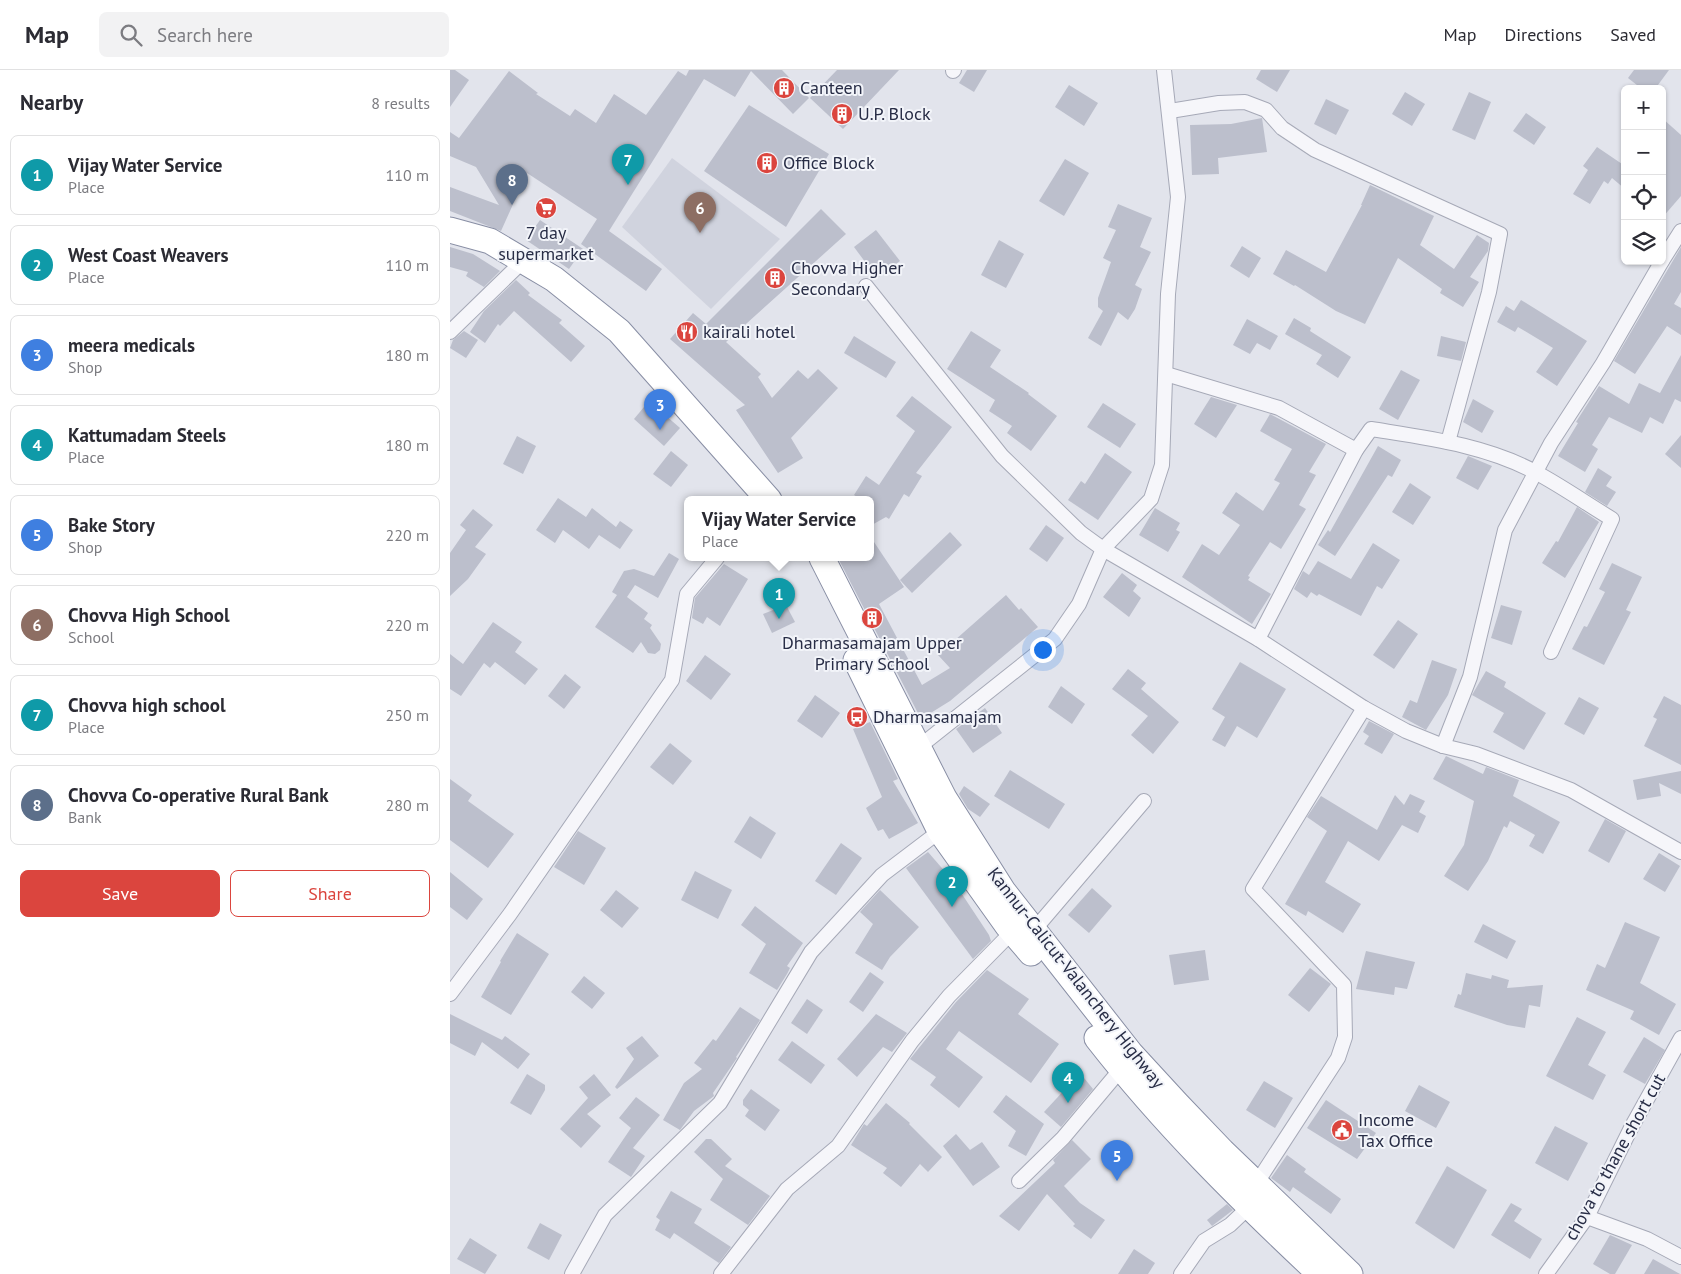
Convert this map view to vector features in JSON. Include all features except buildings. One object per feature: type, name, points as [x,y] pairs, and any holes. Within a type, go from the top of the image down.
[{"type":"highway","points":[[450,230],[490,241],[554,279],[619,331],[768,496]]},
{"type":"highway","name":"Kannur-Calicut-Valanchery Highway","points":[[805,561],[911,752],[949,806],[1003,891],[1023,930],[1121,1069],[1176,1133],[1228,1172]]},
{"type":"highway","name":"Kannur-Calicut-Valanchery Highway","points":[[823,561],[911,752],[940,831],[1023,930],[1132,1054],[1228,1172],[1252,1196],[1320,1274]]},
{"type":"highway","name":"Kannur-Calicut-Valanchery Highway","points":[[1252,1196],[1350,1274]]},
{"type":"street","points":[[911,752],[949,726],[1055,640],[1080,604],[1103,549],[1151,499],[1162,465],[1168,294],[1178,197],[1164,70]]},
{"type":"street","points":[[1170,111],[1219,103],[1245,102],[1266,110],[1282,128],[1315,150],[1500,234],[1489,292],[1448,442]]},
{"type":"street","points":[[1666,254],[1681,230]]},
{"type":"street","points":[[450,332],[523,261]]},
{"type":"street","points":[[1443,746],[1470,677],[1505,530],[1551,443],[1603,364],[1660,265]]},
{"type":"street","points":[[866,286],[1002,456],[1081,533],[1103,549],[1258,639],[1364,708],[1406,731],[1443,746],[1476,754],[1571,790],[1681,852]]},
{"type":"street","points":[[1166,374],[1279,408],[1356,450]]},
{"type":"street","points":[[1258,639],[1356,450],[1371,429],[1448,442],[1477,449],[1536,472],[1612,519],[1551,652]]},
{"type":"street","points":[[450,994],[510,914],[672,680],[687,594],[714,561]]},
{"type":"street","points":[[1181,1274],[1204,1241],[1230,1225],[1252,1196],[1338,1058],[1345,1037],[1344,985],[1253,889],[1364,708]]},
{"type":"street","points":[[721,1274],[787,1189],[838,1146],[918,1034],[949,996],[1023,930],[1144,800]]},
{"type":"street","points":[[572,1274],[604,1215],[720,1103],[811,952],[882,875],[940,831]]},
{"type":"street","points":[[450,971],[463,978]]},
{"type":"street","name":"chova to thane short cut","points":[[1546,1274],[1586,1216],[1630,1128],[1681,1038]]},
{"type":"street","points":[[1019,1181],[1063,1138],[1121,1069]]},
{"type":"street","points":[[1586,1216],[1647,1239],[1681,1257]]},
{"type":"shaded area","points":[[672,158],[780,239],[711,309],[622,227]]},
{"type":"place","name":"Canteen","points":[[784,88]]},
{"type":"place","name":"U.P. Block","points":[[842,114]]},
{"type":"place","name":"Office Block","points":[[767,163]]},
{"type":"place","name":"Chovva high school","points":[[628,185]]},
{"type":"place","name":"Chovva Co-operative Rural Bank","points":[[512,205]]},
{"type":"place","name":"7 day supermarket","points":[[546,208]]},
{"type":"place","name":"Chovva High School","points":[[700,233]]},
{"type":"place","name":"Chovva Higher Secondary","points":[[775,278]]},
{"type":"place","name":"kairali hotel","points":[[687,332]]},
{"type":"place","name":"meera medicals","points":[[660,430]]},
{"type":"place","name":"Dharmasamajam Upper Primary School","points":[[872,618]]},
{"type":"place","name":"Vijay Water Service","points":[[779,619]]},
{"type":"place","name":"Dharmasamajam","points":[[857,717]]},
{"type":"place","name":"West Coast Weavers","points":[[952,907]]},
{"type":"place","name":"Kattumadam Steels","points":[[1068,1103]]},
{"type":"place","name":"Income Tax Office","points":[[1342,1130]]},
{"type":"place","name":"Bake Story","points":[[1117,1181]]}]
